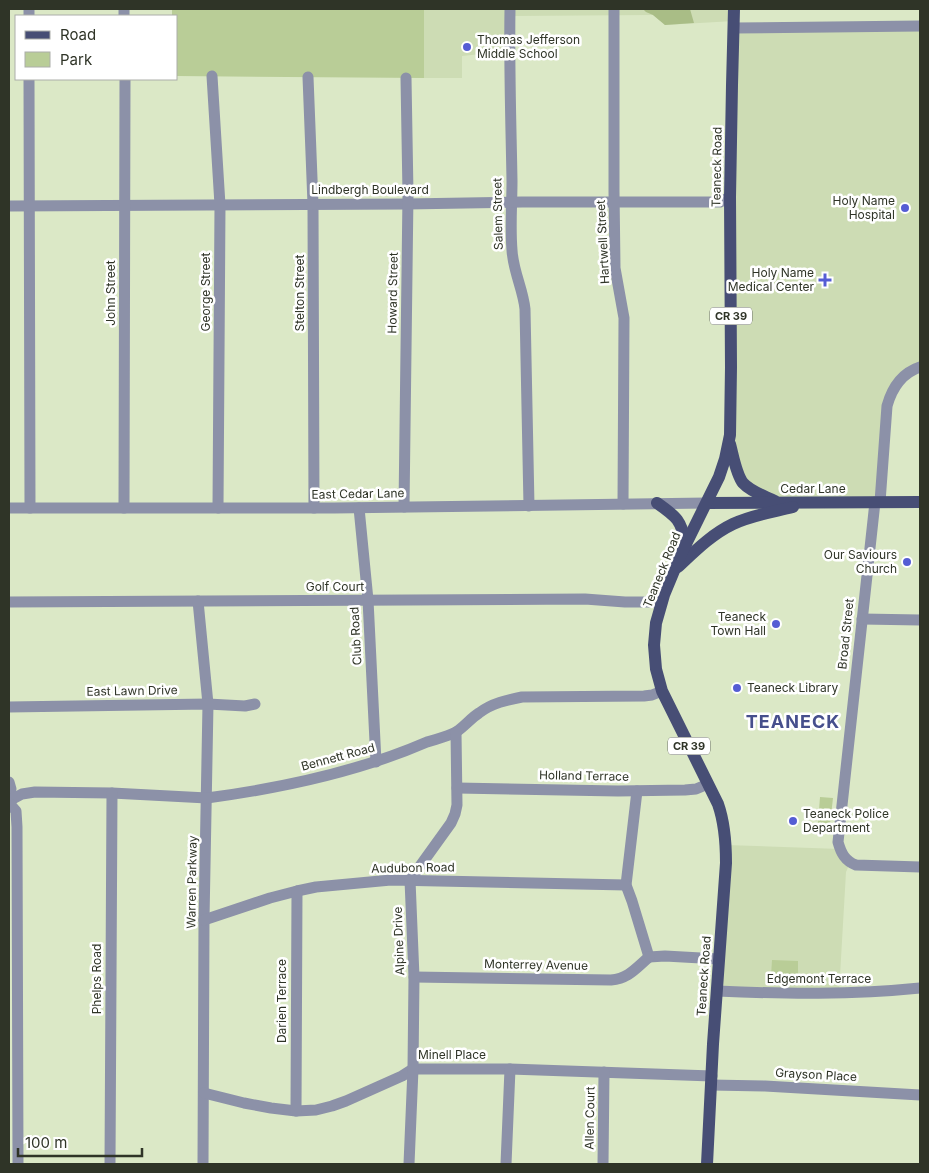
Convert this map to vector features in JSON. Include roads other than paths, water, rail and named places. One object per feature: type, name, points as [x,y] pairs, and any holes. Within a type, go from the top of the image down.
[{"type":"main road","name":"Teaneck Road","points":[[707,1164],[726,863],[725,839],[721,814],[662,691],[658,679],[654,651],[655,629],[662,602],[674,570],[707,503],[723,465],[729,440],[732,367],[730,198],[734,9]]},
{"type":"main road","points":[[729,440],[739,474],[744,483],[752,490],[777,502]]},
{"type":"main road","points":[[674,570],[712,537],[735,523],[812,502]]},
{"type":"main road","name":"Cedar Lane","points":[[707,503],[920,502]]},
{"type":"main road","points":[[657,504],[678,520],[683,530],[686,544]]},
{"type":"street","name":"Salem Street","points":[[510,9],[512,250],[514,264],[524,297],[525,310],[529,506]]},
{"type":"street","name":"Hartwell Street","points":[[614,9],[615,268],[624,318],[623,504]]},
{"type":"street","points":[[734,28],[920,26]]},
{"type":"street","name":"George Street","points":[[212,76],[220,205],[218,508]]},
{"type":"street","name":"Stelton Street","points":[[308,77],[313,204],[314,508]]},
{"type":"street","name":"Howard Street","points":[[404,507],[407,204],[406,78]]},
{"type":"street","points":[[29,80],[30,508]]},
{"type":"street","name":"John Street","points":[[124,508],[125,80]]},
{"type":"street","name":"Lindbergh Boulevard","points":[[9,206],[720,202],[730,198]]},
{"type":"street","name":"Broad Street","points":[[920,367],[908,372],[895,386],[887,406],[838,842],[845,858],[850,863],[856,865],[920,867]]},
{"type":"street","name":"East Cedar Lane","points":[[9,508],[359,508],[707,503]]},
{"type":"street","name":"Club Road","points":[[359,508],[368,600],[376,762]]},
{"type":"street","name":"Golf Court","points":[[9,602],[584,599],[662,602]]},
{"type":"street","name":"Warren Parkway","points":[[198,601],[208,704],[204,920],[203,1164]]},
{"type":"street","points":[[862,619],[920,620]]},
{"type":"street","name":"Bennett Road","points":[[9,801],[22,794],[35,792],[112,793],[207,798],[310,780],[376,762],[456,732],[480,712],[494,704],[522,697],[644,696],[662,691]]},
{"type":"street","name":"East Lawn Drive","points":[[9,707],[208,704],[245,706],[255,704]]},
{"type":"street","points":[[410,880],[451,823],[455,814],[457,805],[456,732]]},
{"type":"street","points":[[9,782],[11,789],[9,801],[16,811],[17,827],[18,1164]]},
{"type":"street","name":"Holland Terrace","points":[[457,788],[637,791],[693,790],[708,784]]},
{"type":"street","points":[[637,791],[626,885],[648,957],[719,959]]},
{"type":"street","name":"Phelps Road","points":[[110,1164],[112,793]]},
{"type":"street","name":"Audubon Road","points":[[204,920],[296,891],[316,887],[391,880],[626,885]]},
{"type":"street","name":"Alpine Drive","points":[[409,1164],[414,977],[410,880]]},
{"type":"street","name":"Darien Terrace","points":[[296,891],[296,1111]]},
{"type":"street","name":"Monterrey Avenue","points":[[414,977],[611,980],[622,979],[633,972],[648,957]]},
{"type":"street","name":"Edgemont Terrace","points":[[717,991],[816,994],[880,992],[920,988]]},
{"type":"street","name":"Minell Place","points":[[204,1093],[244,1103],[296,1111],[316,1110],[332,1106],[402,1076],[413,1069],[510,1069],[604,1072],[711,1081]]},
{"type":"street","points":[[506,1164],[510,1069]]},
{"type":"street","name":"Allen Court","points":[[603,1164],[604,1072]]},
{"type":"street","name":"Grayson Place","points":[[711,1081],[920,1095]]},
{"type":"place","name":"Thomas Jefferson Middle School","points":[[467,47]]},
{"type":"place","name":"Holy Name Hospital","points":[[905,208]]},
{"type":"place","name":"Holy Name Medical Center","points":[[825,280]]},
{"type":"place","name":"Our Saviours Church","points":[[907,562]]},
{"type":"place","name":"Teaneck Town Hall","points":[[776,624]]},
{"type":"place","name":"Teaneck Library","points":[[737,688]]},
{"type":"place","name":"Teaneck Police Department","points":[[793,821]]},
{"type":"district","name":"TEANECK","points":[[793,722]]}]
